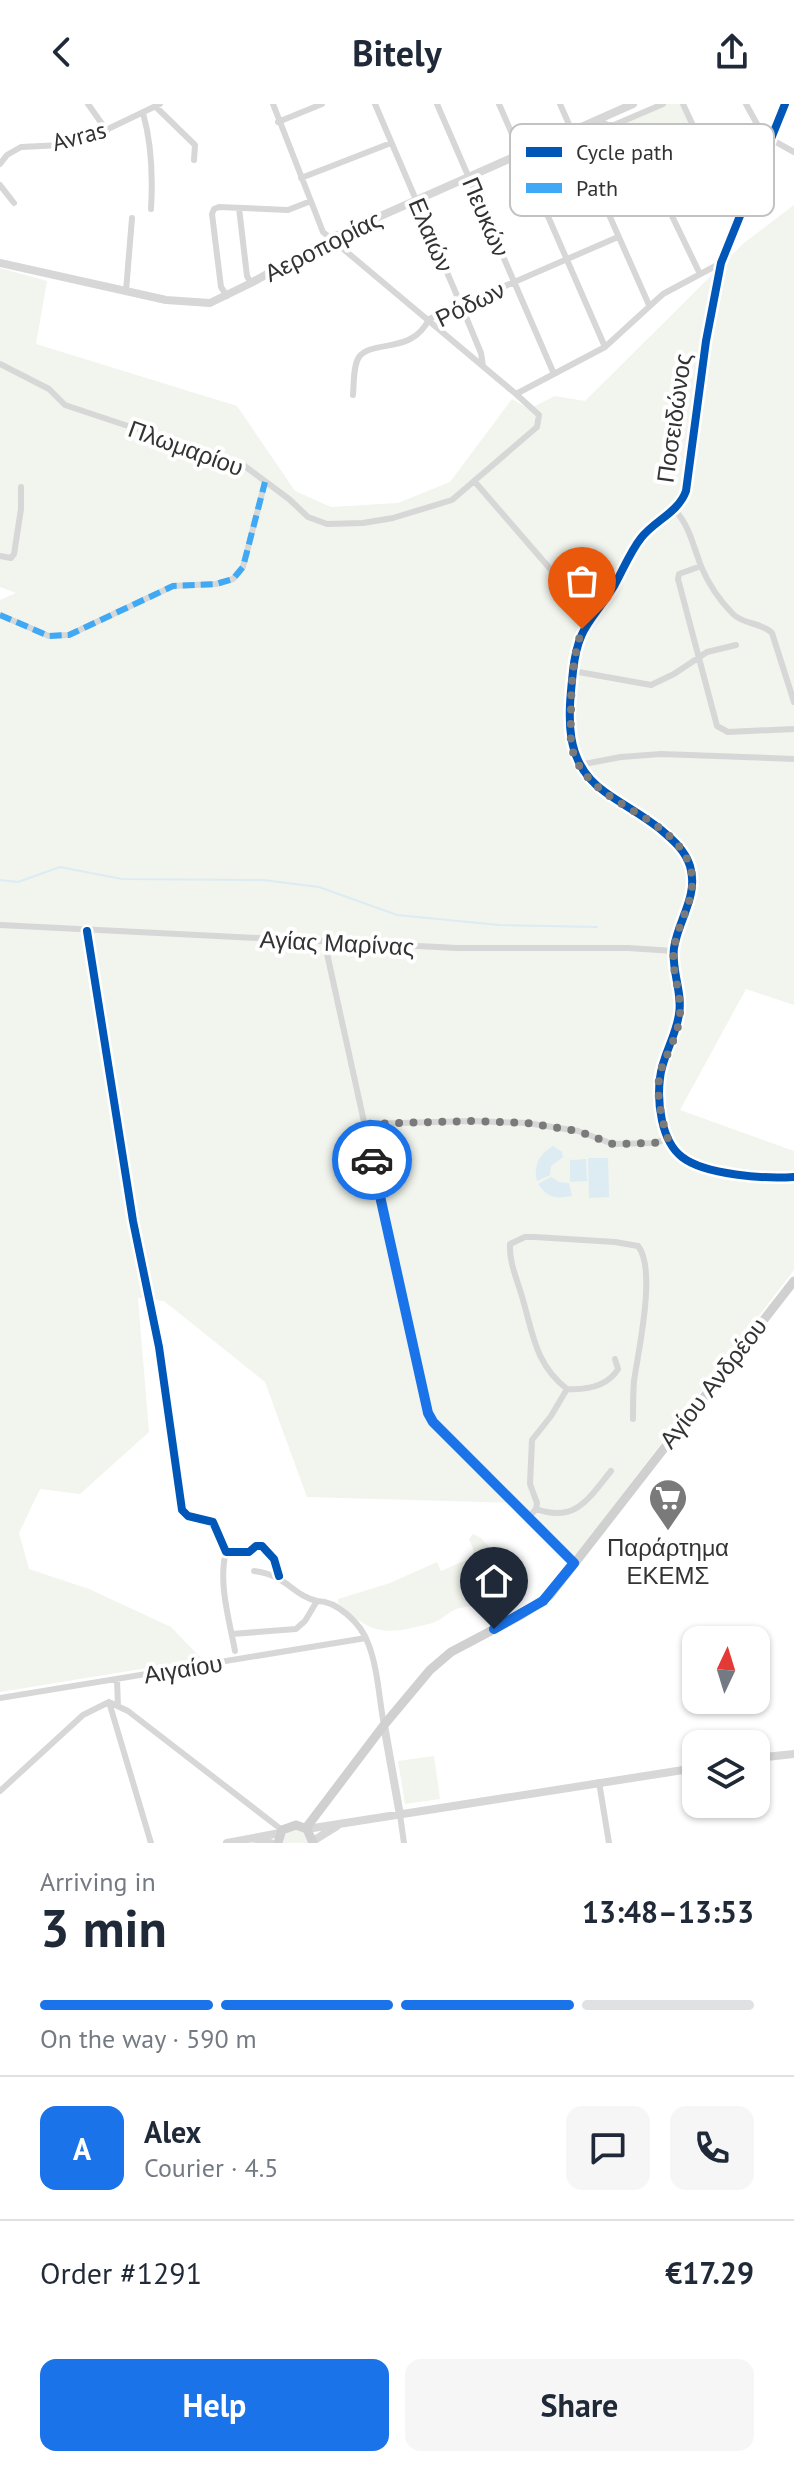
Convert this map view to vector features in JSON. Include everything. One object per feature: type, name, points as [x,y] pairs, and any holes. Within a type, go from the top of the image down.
[{"type":"main road","name":"Αγίου Ανδρέου","points":[[307,1829],[384,1725],[430,1670],[451,1652],[543,1601],[794,1281]]},
{"type":"main road","points":[[280,1835],[291,1825],[307,1829],[313,1842]]},
{"type":"street","points":[[88,104],[107,131]]},
{"type":"street","points":[[273,104],[323,232],[516,394],[605,347],[663,294],[721,263]]},
{"type":"street","points":[[278,122],[322,104]]},
{"type":"street","name":"Ελαιών","points":[[375,104],[481,353],[483,366]]},
{"type":"street","name":"Πευκών","points":[[437,104],[554,374]]},
{"type":"street","points":[[499,104],[510,129]]},
{"type":"street","points":[[560,104],[569,124]]},
{"type":"street","name":"Αεροπορίας","points":[[589,124],[633,104]]},
{"type":"street","points":[[616,124],[663,104]]},
{"type":"street","points":[[683,104],[692,124]]},
{"type":"street","points":[[746,104],[755,124]]},
{"type":"street","name":"Ποσειδώνος","points":[[774,132],[785,104]]},
{"type":"street","points":[[158,105],[195,145],[194,160]]},
{"type":"street","name":"Avras","points":[[0,164],[7,155],[21,147],[62,145],[107,131],[158,105]]},
{"type":"street","points":[[143,113],[153,173],[151,209]]},
{"type":"street","points":[[599,120],[606,124]]},
{"type":"street","points":[[774,142],[794,152]]},
{"type":"street","points":[[301,178],[391,143]]},
{"type":"street","name":"Αεροπορίας","points":[[0,263],[191,304],[210,303],[331,238],[510,159]]},
{"type":"street","points":[[0,185],[14,203]]},
{"type":"street","points":[[227,296],[221,287],[212,214],[219,207],[288,210],[311,201]]},
{"type":"street","points":[[239,208],[247,276],[251,283]]},
{"type":"street","points":[[548,216],[605,347]]},
{"type":"street","points":[[609,216],[649,305]]},
{"type":"street","points":[[672,216],[700,274]]},
{"type":"street","points":[[735,216],[737,221]]},
{"type":"street","name":"Ποσειδώνος","points":[[579,765],[573,754],[570,735],[577,646],[591,616],[612,590],[640,539],[682,502],[721,263],[739,216]]},
{"type":"street","points":[[126,291],[132,218]]},
{"type":"street","name":"Ρόδων","points":[[353,395],[359,358],[370,351],[413,339],[429,319],[618,237]]},
{"type":"street","name":"Πλωμαρίου","points":[[0,364],[49,389],[65,405],[242,464],[308,517],[338,524],[393,518],[452,500],[537,427],[539,415],[516,394]]},
{"type":"street","points":[[0,615],[49,636],[69,635],[173,586],[216,584],[233,579],[243,567],[265,482]]},
{"type":"street","points":[[475,482],[591,616]]},
{"type":"street","points":[[0,556],[11,558],[14,554],[21,487]]},
{"type":"street","points":[[674,509],[686,525],[701,566],[733,614],[766,627],[772,633],[794,702]]},
{"type":"street","points":[[701,566],[684,570],[678,579],[714,721],[722,730],[794,729]]},
{"type":"street","points":[[573,671],[651,685],[707,652],[736,645]]},
{"type":"street","points":[[794,759],[661,754],[579,765],[597,787],[650,821],[671,839],[685,855],[691,872],[692,888],[674,951],[680,1014],[659,1080],[668,1139],[681,1157],[692,1163],[740,1174],[794,1177]]},
{"type":"street","name":"Αγίας Μαρίνας","points":[[0,925],[457,948],[674,951]]},
{"type":"street","points":[[87,931],[133,1221],[159,1347],[182,1510],[188,1516],[213,1522],[226,1552],[223,1564],[225,1595],[235,1651]]},
{"type":"street","points":[[326,942],[428,1413],[433,1422],[574,1563]]},
{"type":"street","points":[[364,1124],[527,1123],[578,1131],[613,1144],[654,1143],[668,1139]]},
{"type":"street","points":[[615,1359],[618,1369],[605,1384],[567,1389],[555,1380],[537,1353],[512,1267],[510,1244],[525,1237],[535,1237],[638,1246],[643,1257],[645,1293],[644,1326],[634,1383],[633,1419]]},
{"type":"street","points":[[529,1517],[536,1509],[530,1484],[532,1440],[567,1389]]},
{"type":"street","points":[[536,1509],[557,1514],[574,1510],[584,1504],[611,1471]]},
{"type":"street","points":[[226,1552],[249,1552],[256,1546],[262,1546],[274,1559],[279,1576]]},
{"type":"street","points":[[254,1571],[279,1576],[309,1599],[326,1601],[344,1610],[366,1638],[404,1843]]},
{"type":"street","points":[[232,1634],[296,1629],[317,1601]]},
{"type":"street","name":"Αιγαίου","points":[[0,1698],[366,1638]]},
{"type":"street","points":[[117,1680],[118,1706]]},
{"type":"street","points":[[109,1702],[128,1711],[280,1835]]},
{"type":"street","points":[[0,1791],[83,1715],[109,1702]]},
{"type":"street","points":[[109,1702],[151,1843]]},
{"type":"street","points":[[770,1757],[794,1754]]},
{"type":"street","points":[[307,1829],[682,1770]]},
{"type":"street","points":[[599,1782],[609,1843]]},
{"type":"street","points":[[313,1842],[338,1825]]},
{"type":"street","points":[[227,1843],[280,1835]]},
{"type":"street","points":[[251,1839],[271,1843]]},
{"type":"shaded area","points":[[664,104],[683,104],[692,124],[611,124]]},
{"type":"shaded area","points":[[794,205],[794,1005],[746,989],[680,1110],[794,1151],[794,1270],[575,1556],[519,1503],[307,1497],[265,1382],[164,1301],[138,1298],[149,1432],[80,1494],[40,1489],[19,1533],[29,1569],[89,1589],[171,1627],[202,1659],[0,1692],[0,600],[16,593],[0,587],[0,268],[47,281],[36,344],[237,406],[295,491],[331,507],[398,503],[450,482],[512,399],[529,409],[555,396],[585,401],[744,243]]},
{"type":"shaded area","points":[[553,1146],[562,1152],[563,1157],[551,1166],[550,1175],[537,1181],[538,1161]]},
{"type":"shaded area","points":[[588,1158],[608,1158],[609,1197],[589,1198]]},
{"type":"shaded area","points":[[586,1159],[587,1181],[570,1182],[570,1160]]},
{"type":"shaded area","points":[[551,1177],[569,1183],[572,1196],[556,1197],[545,1192],[538,1184]]},
{"type":"shaded area","points":[[473,1534],[481,1538],[523,1586],[508,1598],[457,1609],[431,1623],[391,1631],[364,1624],[338,1603],[338,1599],[390,1583],[437,1562],[441,1571],[471,1558],[474,1551],[469,1539]]},
{"type":"shaded area","points":[[434,1756],[440,1799],[405,1804],[398,1761]]},
{"type":"shaded area","points":[[294,1829],[304,1832],[308,1843],[283,1843],[286,1833]]},
{"type":"waterway","points":[[0,880],[18,882],[60,867],[122,879],[263,880],[319,887],[397,915],[499,925],[597,927]]},
{"type":"marked path","points":[[0,615],[49,636],[69,635],[173,586],[216,584],[233,579],[243,567],[265,482]]},
{"type":"cycle path","points":[[774,131],[785,104]]},
{"type":"cycle path","points":[[740,216],[721,263],[706,341],[686,491],[678,505],[637,543],[614,586],[582,633],[575,656],[570,722],[575,753],[591,780],[665,833],[682,850],[690,866],[692,888],[674,948],[679,1014],[663,1062],[659,1088],[662,1120],[669,1141],[682,1157],[705,1168],[752,1176],[794,1177]]},
{"type":"cycle path","points":[[87,931],[133,1221],[159,1347],[182,1510],[188,1516],[213,1522],[226,1552],[249,1552],[256,1546],[262,1546],[274,1559],[279,1576]]},
{"type":"way so far","points":[[372,1160],[364,1124],[527,1123],[562,1127],[613,1144],[654,1143],[668,1139],[659,1080],[680,1014],[674,951],[693,880],[688,860],[677,844],[650,821],[597,787],[573,754],[571,694],[582,629]]},
{"type":"place","name":"Παράρτημα ΕΚΕΜΣ","points":[[668,1532]]},
{"type":"route","points":[[372,1160],[428,1413],[433,1422],[574,1563],[543,1601],[494,1629]]}]
